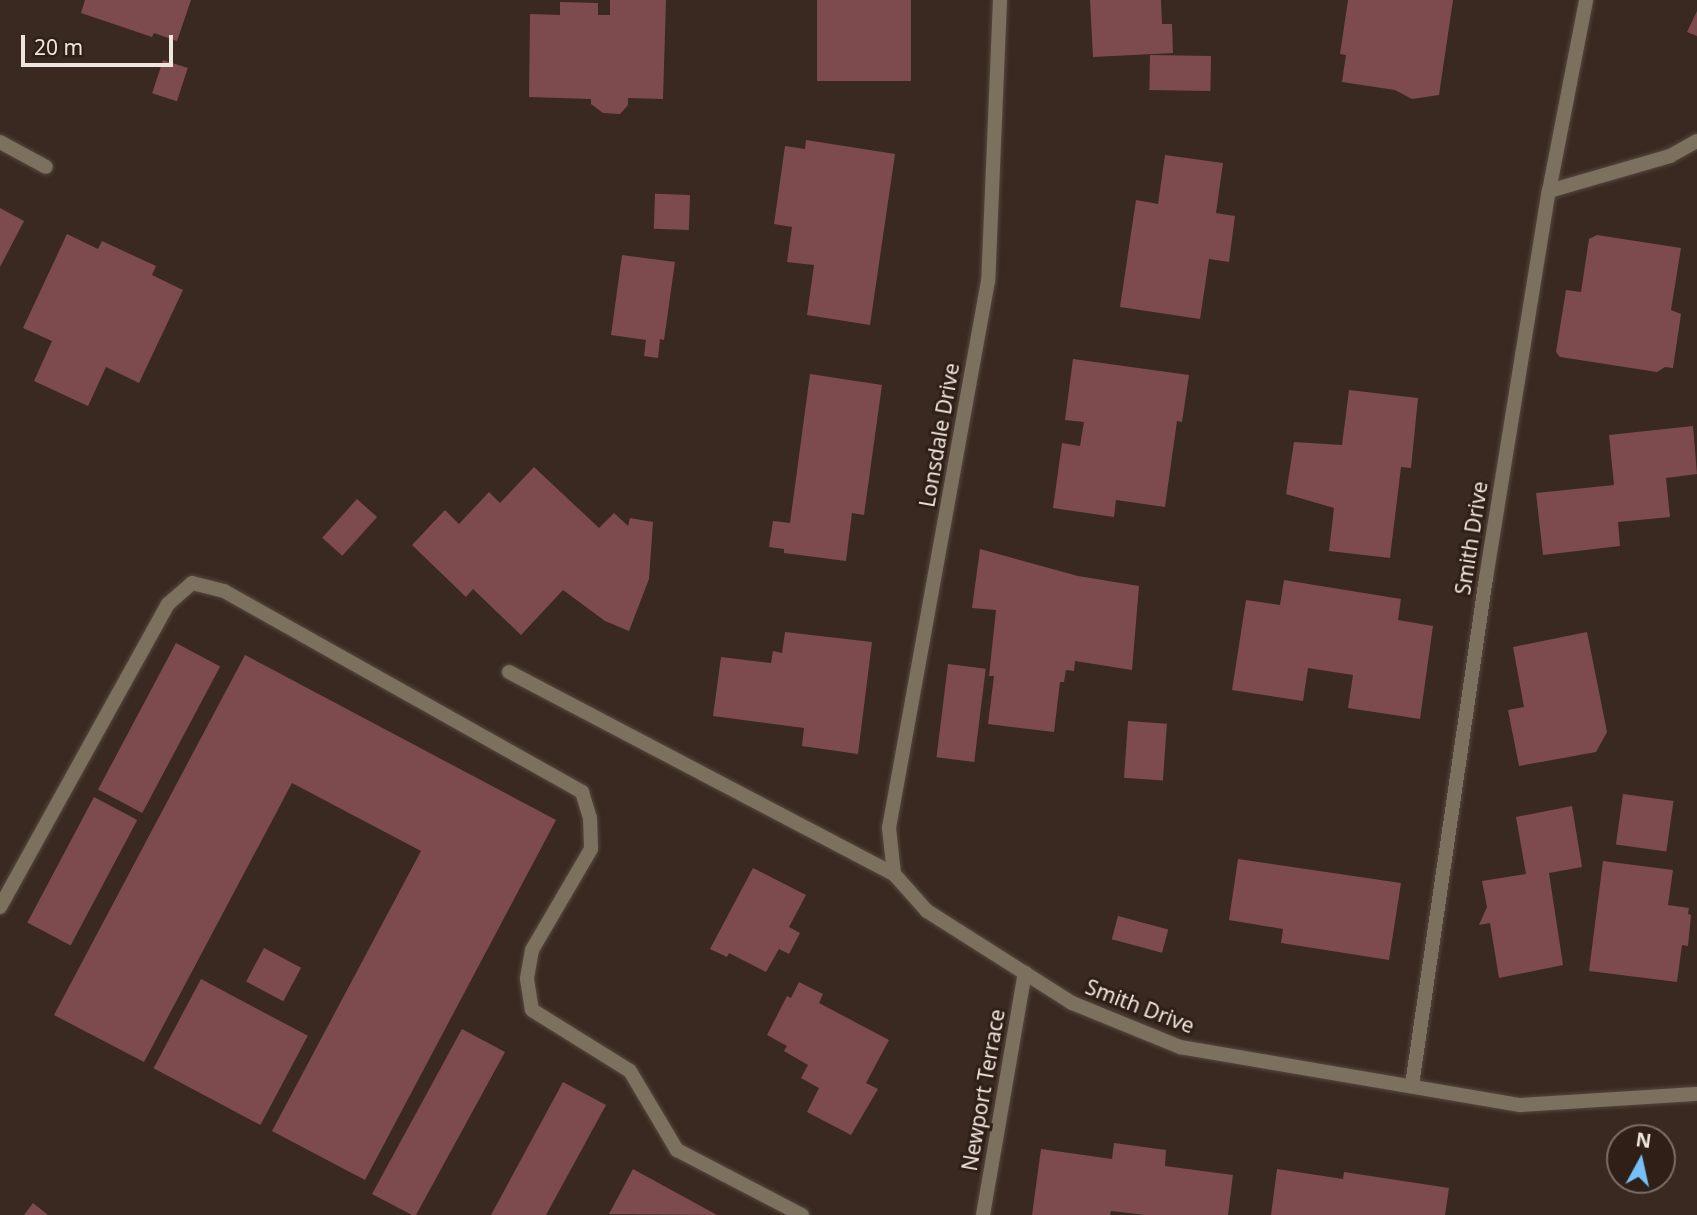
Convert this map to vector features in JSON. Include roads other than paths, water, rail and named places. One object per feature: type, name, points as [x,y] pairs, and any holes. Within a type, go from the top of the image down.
[{"type":"street","name":"Lonsdale Drive","points":[[894,874],[889,828],[988,281],[1000,0]]},
{"type":"street","name":"Smith Drive","points":[[1412,1085],[1486,578],[1549,191],[1586,0]]},
{"type":"street","points":[[1549,191],[1670,156],[1697,141]]},
{"type":"street","points":[[0,142],[46,167]]},
{"type":"street","points":[[0,907],[168,604],[192,583],[224,591],[583,792],[590,818],[591,849],[533,950],[527,979],[532,1010],[630,1071],[677,1150],[802,1215]]},
{"type":"street","points":[[509,672],[894,874]]},
{"type":"street","name":"Smith Drive","points":[[894,874],[927,911],[1072,1003],[1180,1047],[1520,1105],[1697,1094]]},
{"type":"street","name":"Newport Terrace","points":[[983,1215],[1025,973]]}]
